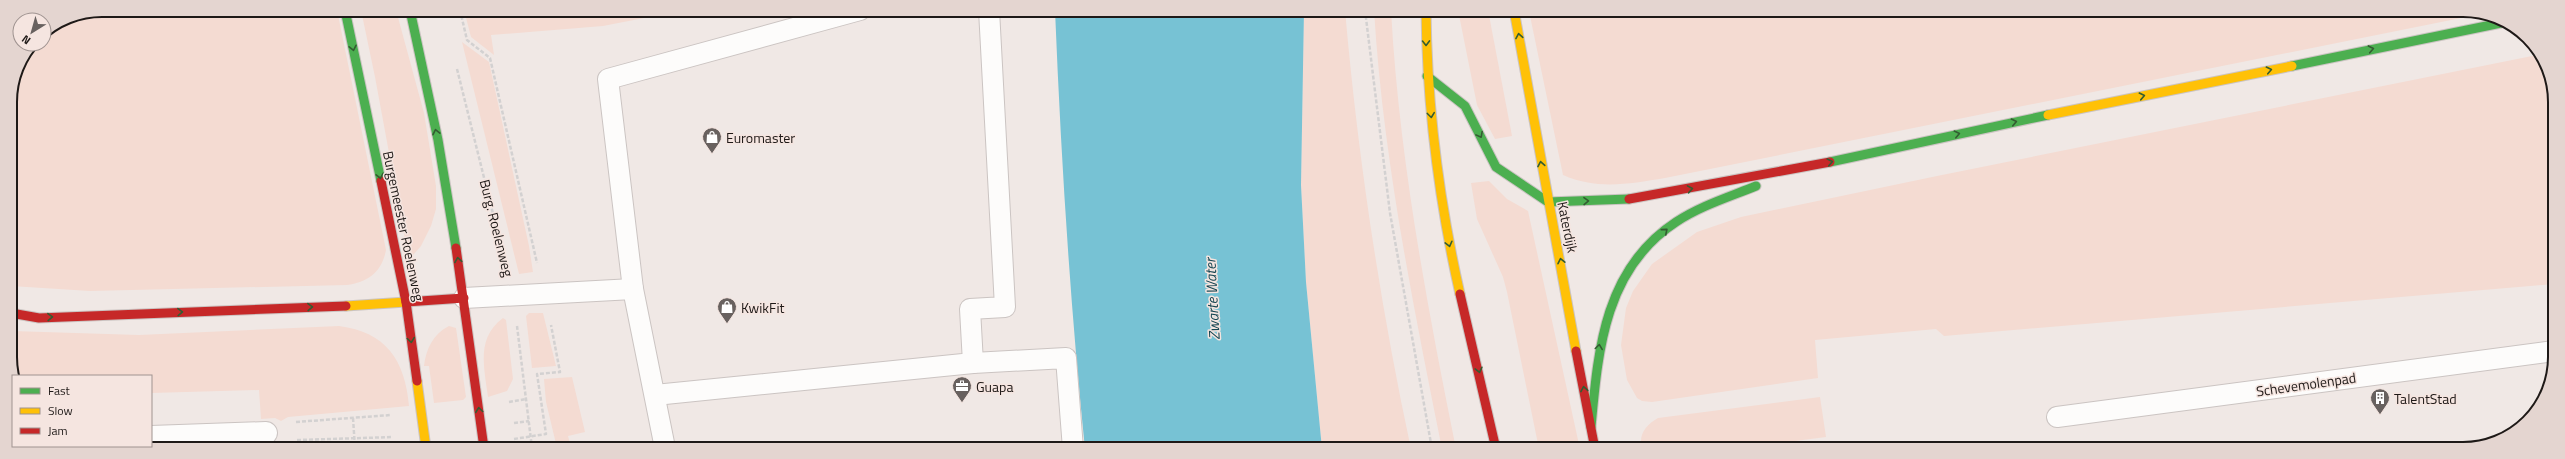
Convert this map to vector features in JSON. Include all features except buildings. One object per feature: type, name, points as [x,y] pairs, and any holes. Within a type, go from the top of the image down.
[{"type":"main road","name":"Burgemeester Roelenweg","points":[[346,17],[406,302],[425,442]]},
{"type":"main road","points":[[412,17],[438,140],[464,298],[483,442]]},
{"type":"main road","points":[[1426,17],[1427,76],[1445,227],[1494,442]]},
{"type":"main road","name":"Katerdijk","points":[[1515,17],[1548,202],[1564,274],[1594,442]]},
{"type":"main road","points":[[1427,76],[1465,106],[1496,167],[1548,202],[1624,200],[1792,170],[1976,130],[2497,24]]},
{"type":"main road","points":[[1591,427],[1600,342],[1616,293],[1637,258],[1666,229],[1705,208],[1792,170]]},
{"type":"main road","points":[[17,314],[39,318],[331,307],[464,298]]},
{"type":"street","points":[[152,437],[266,434]]},
{"type":"lane","points":[[664,442],[633,288],[608,79],[834,17]]},
{"type":"lane","points":[[973,363],[970,309],[1005,307],[989,17]]},
{"type":"lane","points":[[464,298],[633,288]]},
{"type":"lane","name":"Schevemolenpad","points":[[2057,417],[2548,352]]},
{"type":"lane","points":[[654,395],[973,363],[1066,358],[1073,442]]},
{"type":"path","points":[[462,17],[467,40],[490,58],[544,293],[560,372],[537,374],[546,434],[512,440],[512,442]]},
{"type":"path","points":[[1366,17],[1390,213],[1431,442]]},
{"type":"path","name":"Burg. Roelenweg","points":[[456,62],[513,295],[531,442]]},
{"type":"path","points":[[353,418],[354,442]]},
{"type":"path","points":[[288,423],[324,421]]},
{"type":"path","points":[[291,440],[386,438]]},
{"type":"shaded area","points":[[338,17],[386,250],[381,264],[373,275],[355,284],[347,285],[90,291],[17,286],[17,102],[23,69],[33,52],[52,52],[52,33],[69,23],[91,18]]},
{"type":"shaded area","points":[[362,17],[398,17],[424,113],[436,186],[436,209],[431,226],[421,246],[413,255],[407,250]]},
{"type":"shaded area","points":[[466,17],[649,17],[603,26],[491,35],[494,55],[471,37]]},
{"type":"shaded area","points":[[1304,17],[1346,17],[1356,121],[1371,231],[1389,340],[1410,442],[1321,442],[1306,282],[1301,185]]},
{"type":"shaded area","points":[[1375,17],[1392,17],[1400,121],[1407,176],[1425,286],[1455,442],[1441,442],[1400,231],[1384,121]]},
{"type":"shaded area","points":[[1459,17],[1489,17],[1512,136],[1495,139],[1477,105]]},
{"type":"shaded area","points":[[1530,17],[2465,17],[1665,178],[1626,184],[1601,184],[1588,183],[1563,175]]},
{"type":"shaded area","points":[[462,42],[489,62],[529,246],[533,272],[519,274]]},
{"type":"shaded area","points":[[2534,56],[2539,64],[2546,85],[2548,102],[2548,285],[1944,336],[1936,329],[1815,340],[1818,378],[1652,402],[1642,401],[1637,398],[1627,380],[1621,345],[1626,308],[1633,291],[1652,264],[1697,232],[1741,217]]},
{"type":"shaded area","points":[[1489,181],[1507,199],[1528,211],[1578,442],[1538,442],[1507,292],[1503,277],[1477,219],[1471,183]]},
{"type":"shaded area","points":[[529,313],[543,313],[556,366],[532,368],[526,316]]},
{"type":"shaded area","points":[[503,318],[506,320],[513,379],[507,391],[488,397],[484,364],[485,344],[494,326]]},
{"type":"shaded area","points":[[339,326],[355,329],[381,342],[390,351],[403,375],[409,406],[288,417],[281,421],[275,418],[261,419],[259,390],[152,393],[152,375],[19,375],[17,357],[17,331],[139,335]]},
{"type":"shaded area","points":[[449,326],[456,328],[466,397],[463,400],[434,403],[429,366],[424,366],[426,354],[431,343],[439,333]]},
{"type":"shaded area","points":[[572,377],[585,432],[568,436],[570,442],[556,442],[546,402],[544,379]]},
{"type":"shaded area","points":[[1820,397],[1826,437],[1787,442],[1641,442],[1644,430],[1658,418]]},
{"type":"water","name":"Zwarte Water","points":[[1055,17],[1304,17],[1301,185],[1306,282],[1321,442],[1084,442],[1075,339],[1060,120]]},
{"type":"traffic: fast","points":[[346,17],[381,181]]},
{"type":"traffic: fast","points":[[412,17],[438,140],[456,248]]},
{"type":"traffic: fast","points":[[2292,66],[2497,24]]},
{"type":"traffic: fast","points":[[1427,76],[1465,106],[1496,167],[1548,202],[1629,199]]},
{"type":"traffic: fast","points":[[1830,162],[2048,115]]},
{"type":"traffic: fast","points":[[1591,427],[1597,370],[1602,341],[1609,314],[1619,287],[1633,263],[1652,241],[1685,216],[1705,206],[1756,186]]},
{"type":"traffic: slow","points":[[1426,17],[1429,82],[1440,189],[1460,294]]},
{"type":"traffic: slow","points":[[1515,17],[1576,351]]},
{"type":"traffic: slow","points":[[2048,115],[2292,66]]},
{"type":"traffic: slow","points":[[346,306],[406,302]]},
{"type":"traffic: slow","points":[[417,381],[425,442]]},
{"type":"traffic: jam","points":[[1629,199],[1830,162]]},
{"type":"traffic: jam","points":[[381,181],[406,302],[417,381]]},
{"type":"traffic: jam","points":[[456,248],[483,442]]},
{"type":"traffic: jam","points":[[1460,294],[1494,442]]},
{"type":"traffic: jam","points":[[406,302],[464,298]]},
{"type":"traffic: jam","points":[[17,314],[39,318],[346,306]]},
{"type":"traffic: jam","points":[[1576,351],[1594,442]]},
{"type":"place","name":"Euromaster","points":[[712,154]]},
{"type":"place","name":"KwikFit","points":[[727,324]]},
{"type":"place","name":"Guapa","points":[[962,403]]},
{"type":"place","name":"TalentStad","points":[[2380,415]]}]
